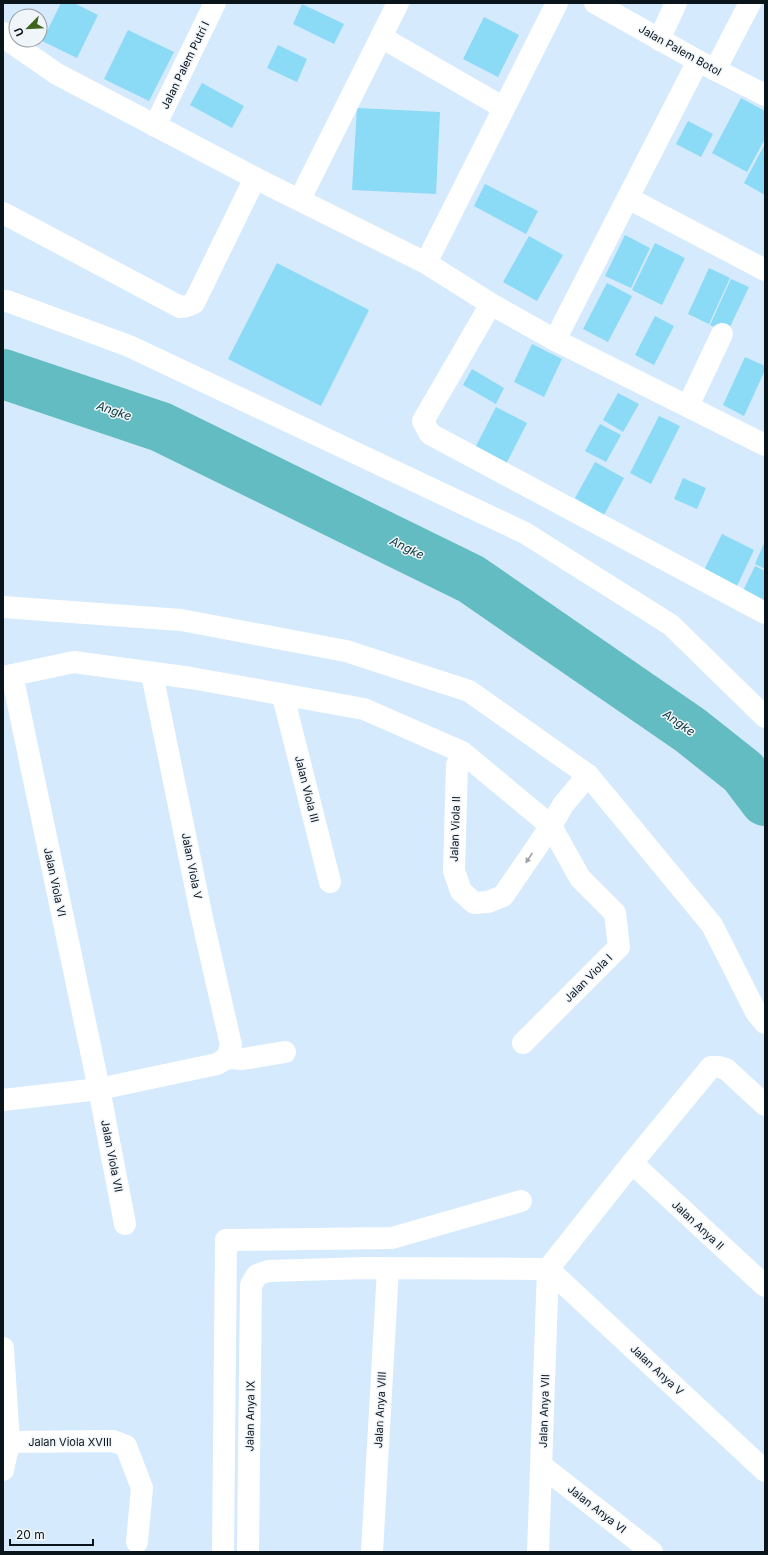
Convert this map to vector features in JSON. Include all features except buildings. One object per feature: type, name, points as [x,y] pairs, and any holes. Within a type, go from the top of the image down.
[{"type":"street","name":"Jalan Palem Putri I","points":[[155,126],[215,3]]},
{"type":"street","points":[[300,199],[398,3]]},
{"type":"street","points":[[426,263],[557,3]]},
{"type":"street","name":"Jalan Palem Botol","points":[[596,3],[706,66],[765,95]]},
{"type":"street","points":[[660,40],[676,3]]},
{"type":"street","points":[[555,340],[628,198],[706,66],[750,3]]},
{"type":"street","points":[[3,33],[12,43],[57,74],[255,178],[300,199],[426,263],[491,304],[555,340],[765,445]]},
{"type":"street","points":[[381,37],[504,108]]},
{"type":"street","points":[[3,212],[180,307],[194,303],[255,178]]},
{"type":"street","points":[[628,198],[765,270]]},
{"type":"street","points":[[4,296],[129,346],[525,533],[671,625],[765,717]]},
{"type":"street","points":[[491,304],[423,421],[430,434],[765,613]]},
{"type":"street","points":[[688,406],[722,334]]},
{"type":"street","points":[[3,607],[181,620],[346,651],[468,690],[588,775],[712,925],[756,1012],[765,1022]]},
{"type":"street","points":[[7,676],[74,662],[152,674],[191,678],[283,696],[364,709],[462,752],[551,826],[562,806],[588,775]]},
{"type":"street","name":"Jalan Viola V","points":[[152,674],[202,918],[231,1045],[227,1058]]},
{"type":"street","name":"Jalan Viola VI","points":[[7,676],[99,1089]]},
{"type":"street","name":"Jalan Viola III","points":[[283,696],[330,882]]},
{"type":"street","name":"Jalan Viola II","points":[[462,752],[457,765],[454,871],[461,891],[474,903],[488,902],[503,896],[551,826]]},
{"type":"street","name":"Jalan Viola I","points":[[522,1043],[619,947],[616,913],[580,878],[551,826]]},
{"type":"street","points":[[3,1100],[99,1089],[217,1064],[227,1058],[243,1059],[285,1052]]},
{"type":"street","points":[[388,1269],[548,1269],[711,1067],[726,1069],[765,1105]]},
{"type":"street","name":"Jalan Viola VII","points":[[99,1089],[125,1224]]},
{"type":"street","name":"Jalan Anya II","points":[[632,1163],[765,1286]]},
{"type":"street","points":[[222,1552],[226,1240],[392,1238],[521,1201]]},
{"type":"street","name":"Jalan Anya IX","points":[[248,1552],[251,1285],[253,1280],[257,1275],[268,1271],[366,1268],[388,1269]]},
{"type":"street","name":"Jalan Anya VIII","points":[[372,1552],[388,1269]]},
{"type":"street","name":"Jalan Anya VII","points":[[538,1552],[548,1269]]},
{"type":"street","name":"Jalan Anya V","points":[[548,1269],[765,1471]]},
{"type":"street","points":[[3,1348],[10,1442],[3,1470]]},
{"type":"street","name":"Jalan Viola XVIII","points":[[10,1442],[113,1441],[126,1446],[142,1488],[136,1542]]},
{"type":"street","name":"Jalan Anya VI","points":[[542,1466],[652,1552]]},
{"type":"waterway","name":"Angke","points":[[3,374],[161,427],[471,579],[690,730],[743,772],[765,801]]}]
